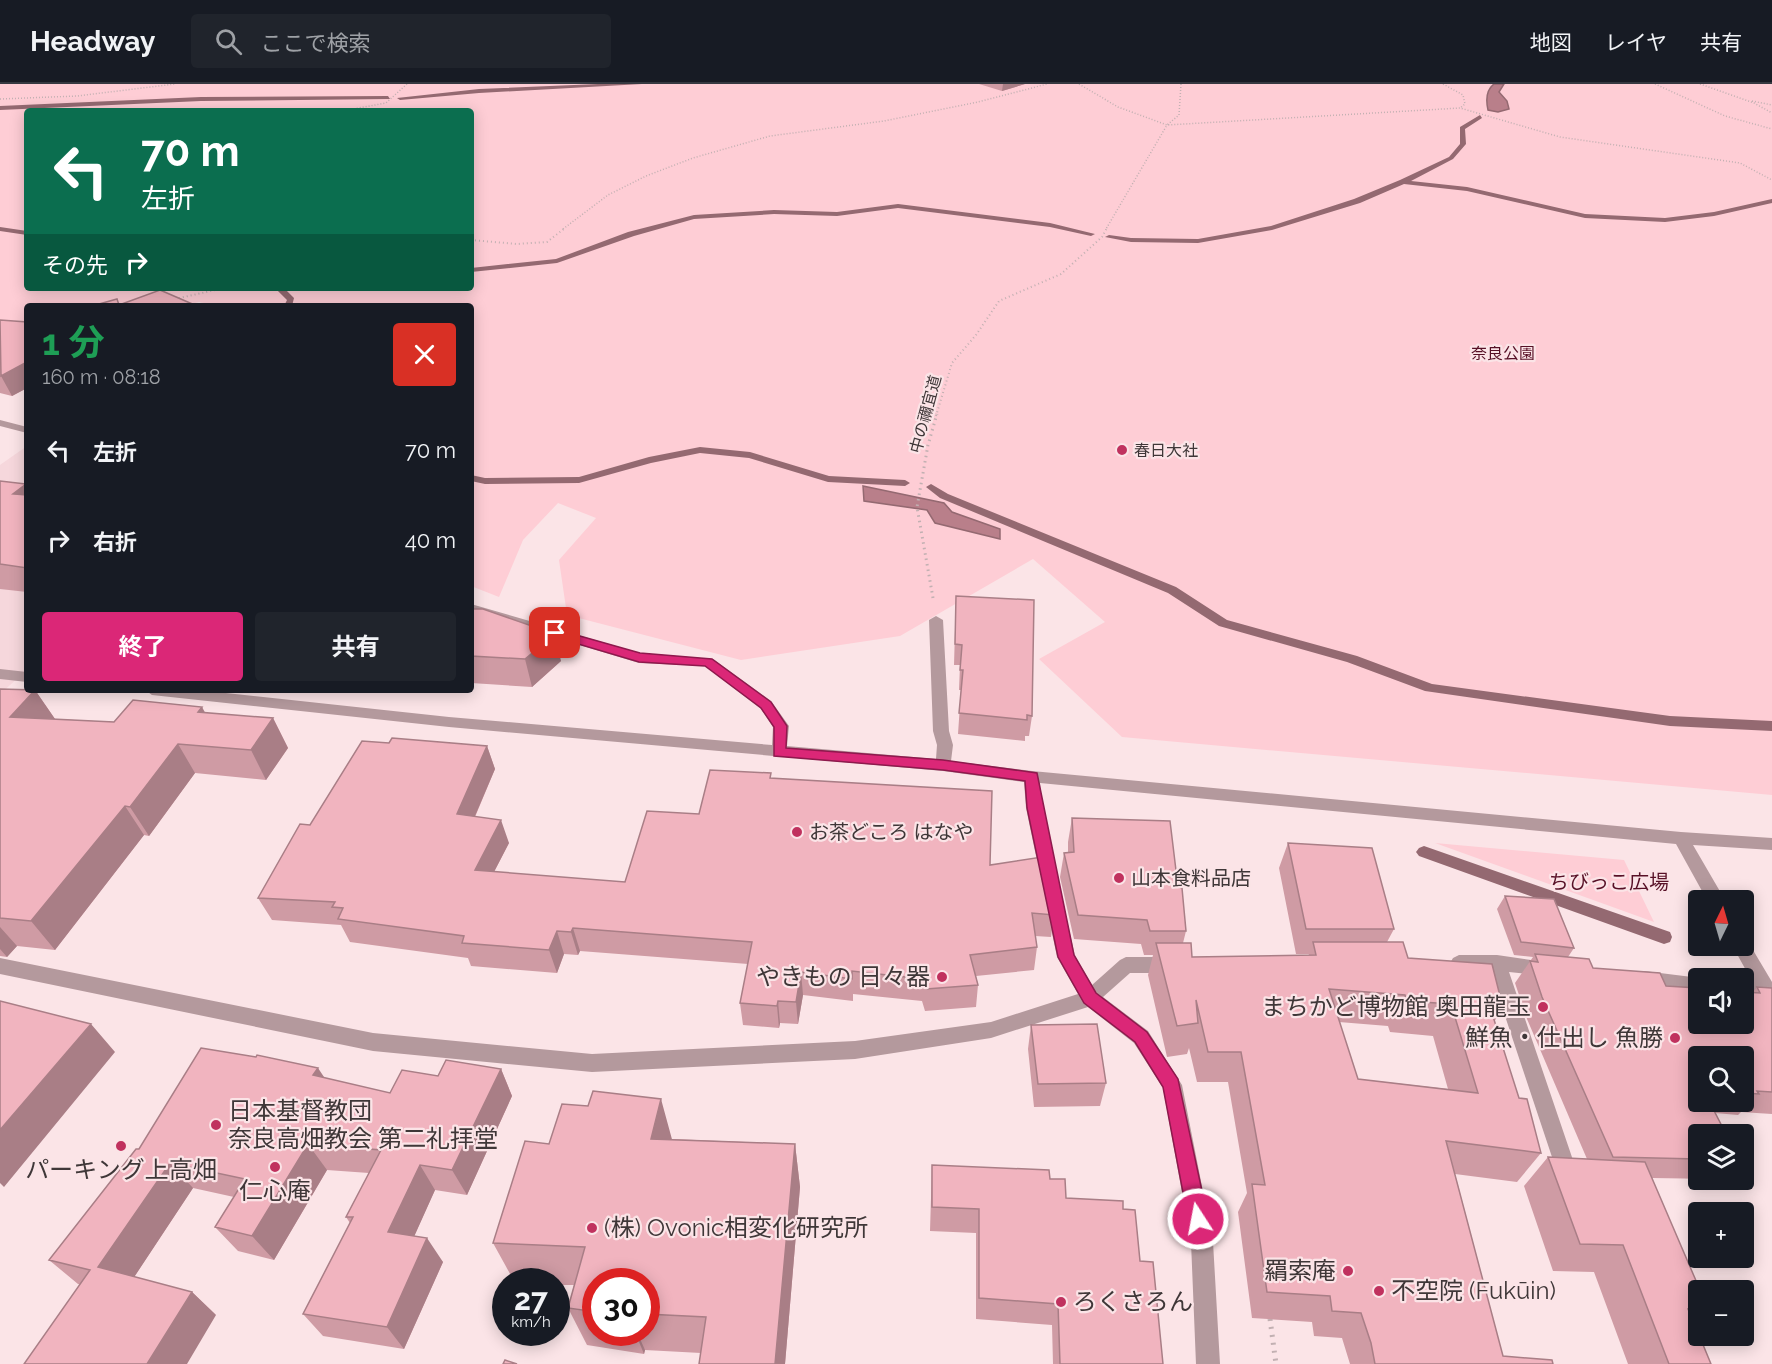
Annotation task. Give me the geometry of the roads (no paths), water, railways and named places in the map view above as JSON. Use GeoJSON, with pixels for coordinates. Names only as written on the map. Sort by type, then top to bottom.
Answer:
{"type":"FeatureCollection","features":[{"type":"Feature","properties":{"kind":"street"},"geometry":{"type":"LineString","coordinates":[[0,423],[24,429]]}},
{"type":"Feature","properties":{"kind":"street"},"geometry":{"type":"LineString","coordinates":[[474,609],[639,658],[708,662],[766,705],[781,726],[779,752]]}},
{"type":"Feature","properties":{"kind":"street"},"geometry":{"type":"LineString","coordinates":[[936,620],[941,731],[945,745],[943,765]]}},
{"type":"Feature","properties":{"kind":"street"},"geometry":{"type":"LineString","coordinates":[[0,674],[24,677]]}},
{"type":"Feature","properties":{"kind":"street"},"geometry":{"type":"LineString","coordinates":[[180,693],[449,722],[943,765],[1032,777],[1681,838],[1772,844]]}},
{"type":"Feature","properties":{"kind":"street"},"geometry":{"type":"LineString","coordinates":[[1032,777],[1034,808],[1066,957],[1090,998],[1141,1037],[1172,1085],[1202,1242],[1208,1364]]}},
{"type":"Feature","properties":{"kind":"street"},"geometry":{"type":"LineString","coordinates":[[1681,838],[1710,890]]}},
{"type":"Feature","properties":{"kind":"street"},"geometry":{"type":"LineString","coordinates":[[1748,956],[1770,993]]}},
{"type":"Feature","properties":{"kind":"street"},"geometry":{"type":"LineString","coordinates":[[1437,963],[1497,963],[1568,971]]}},
{"type":"Feature","properties":{"kind":"street"},"geometry":{"type":"LineString","coordinates":[[1497,963],[1566,1169]]}},
{"type":"Feature","properties":{"kind":"street"},"geometry":{"type":"LineString","coordinates":[[0,966],[373,1042],[592,1063],[855,1050],[991,1030],[1090,998],[1126,965],[1186,965]]}},
{"type":"Feature","properties":{"kind":"street"},"geometry":{"type":"LineString","coordinates":[[1627,977],[1688,984]]}},
{"type":"Feature","properties":{"kind":"street"},"geometry":{"type":"LineString","coordinates":[[1754,991],[1770,993]]}},
{"type":"Feature","properties":{"kind":"waterway"},"geometry":{"type":"LineString","coordinates":[[400,98],[479,91],[639,84]]}},
{"type":"Feature","properties":{"kind":"waterway"},"geometry":{"type":"LineString","coordinates":[[0,108],[201,99],[388,98]]}},
{"type":"Feature","properties":{"kind":"waterway"},"geometry":{"type":"LineString","coordinates":[[1403,182],[1451,158],[1463,144],[1462,128],[1480,117]]}},
{"type":"Feature","properties":{"kind":"waterway"},"geometry":{"type":"LineString","coordinates":[[1109,237],[1131,240],[1198,241],[1272,228],[1357,201],[1403,182]]}},
{"type":"Feature","properties":{"kind":"waterway"},"geometry":{"type":"LineString","coordinates":[[1403,182],[1467,189],[1585,216],[1665,220],[1714,214],[1772,201]]}},
{"type":"Feature","properties":{"kind":"waterway"},"geometry":{"type":"LineString","coordinates":[[474,270],[557,261],[631,234],[694,217],[774,212],[837,214],[898,206],[1050,225],[1091,234]]}},
{"type":"Feature","properties":{"kind":"waterway"},"geometry":{"type":"LineString","coordinates":[[0,229],[24,233]]}},
{"type":"Feature","properties":{"kind":"waterway"},"geometry":{"type":"LineString","coordinates":[[282,291],[291,300],[290,303]]}},
{"type":"Feature","properties":{"kind":"waterway"},"geometry":{"type":"LineString","coordinates":[[474,479],[485,481],[579,480],[649,460],[700,450],[750,455],[828,479],[905,483]]}},
{"type":"Feature","properties":{"kind":"waterway"},"geometry":{"type":"LineString","coordinates":[[931,487],[944,496],[1172,590],[1223,623],[1352,659],[1430,688],[1670,721],[1772,726]]}},
{"type":"Feature","properties":{"kind":"waterway"},"geometry":{"type":"LineString","coordinates":[[1424,852],[1664,937]]}},
{"type":"Feature","properties":{"kind":"place","name":"春日大社"},"geometry":{"type":"Point","coordinates":[1122,450]}},
{"type":"Feature","properties":{"kind":"place","name":"お茶どころ はなや"},"geometry":{"type":"Point","coordinates":[797,832]}},
{"type":"Feature","properties":{"kind":"place","name":"山本食料品店"},"geometry":{"type":"Point","coordinates":[1119,878]}},
{"type":"Feature","properties":{"kind":"place","name":"やきもの 日々器"},"geometry":{"type":"Point","coordinates":[942,977]}},
{"type":"Feature","properties":{"kind":"place","name":"まちかど博物館 奥田龍玉"},"geometry":{"type":"Point","coordinates":[1543,1007]}},
{"type":"Feature","properties":{"kind":"place","name":"鮮魚・仕出し 魚勝"},"geometry":{"type":"Point","coordinates":[1675,1038]}},
{"type":"Feature","properties":{"kind":"place","name":"日本基督教団 奈良高畑教会 第二礼拝堂"},"geometry":{"type":"Point","coordinates":[216,1125]}},
{"type":"Feature","properties":{"kind":"place","name":"パーキング上高畑"},"geometry":{"type":"Point","coordinates":[121,1146]}},
{"type":"Feature","properties":{"kind":"place","name":"仁心庵"},"geometry":{"type":"Point","coordinates":[275,1167]}},
{"type":"Feature","properties":{"kind":"place","name":"(株) Ovonic相変化研究所"},"geometry":{"type":"Point","coordinates":[592,1228]}},
{"type":"Feature","properties":{"kind":"place","name":"羂索庵"},"geometry":{"type":"Point","coordinates":[1348,1271]}},
{"type":"Feature","properties":{"kind":"place","name":"不空院 (Fukūin)"},"geometry":{"type":"Point","coordinates":[1379,1291]}},
{"type":"Feature","properties":{"kind":"place","name":"ろくさろん"},"geometry":{"type":"Point","coordinates":[1061,1302]}},
{"type":"Feature","properties":{"kind":"park label","name":"奈良公園"},"geometry":{"type":"Point","coordinates":[1503,353]}},
{"type":"Feature","properties":{"kind":"park label","name":"ちびっこ広場"},"geometry":{"type":"Point","coordinates":[1609,882]}}]}
